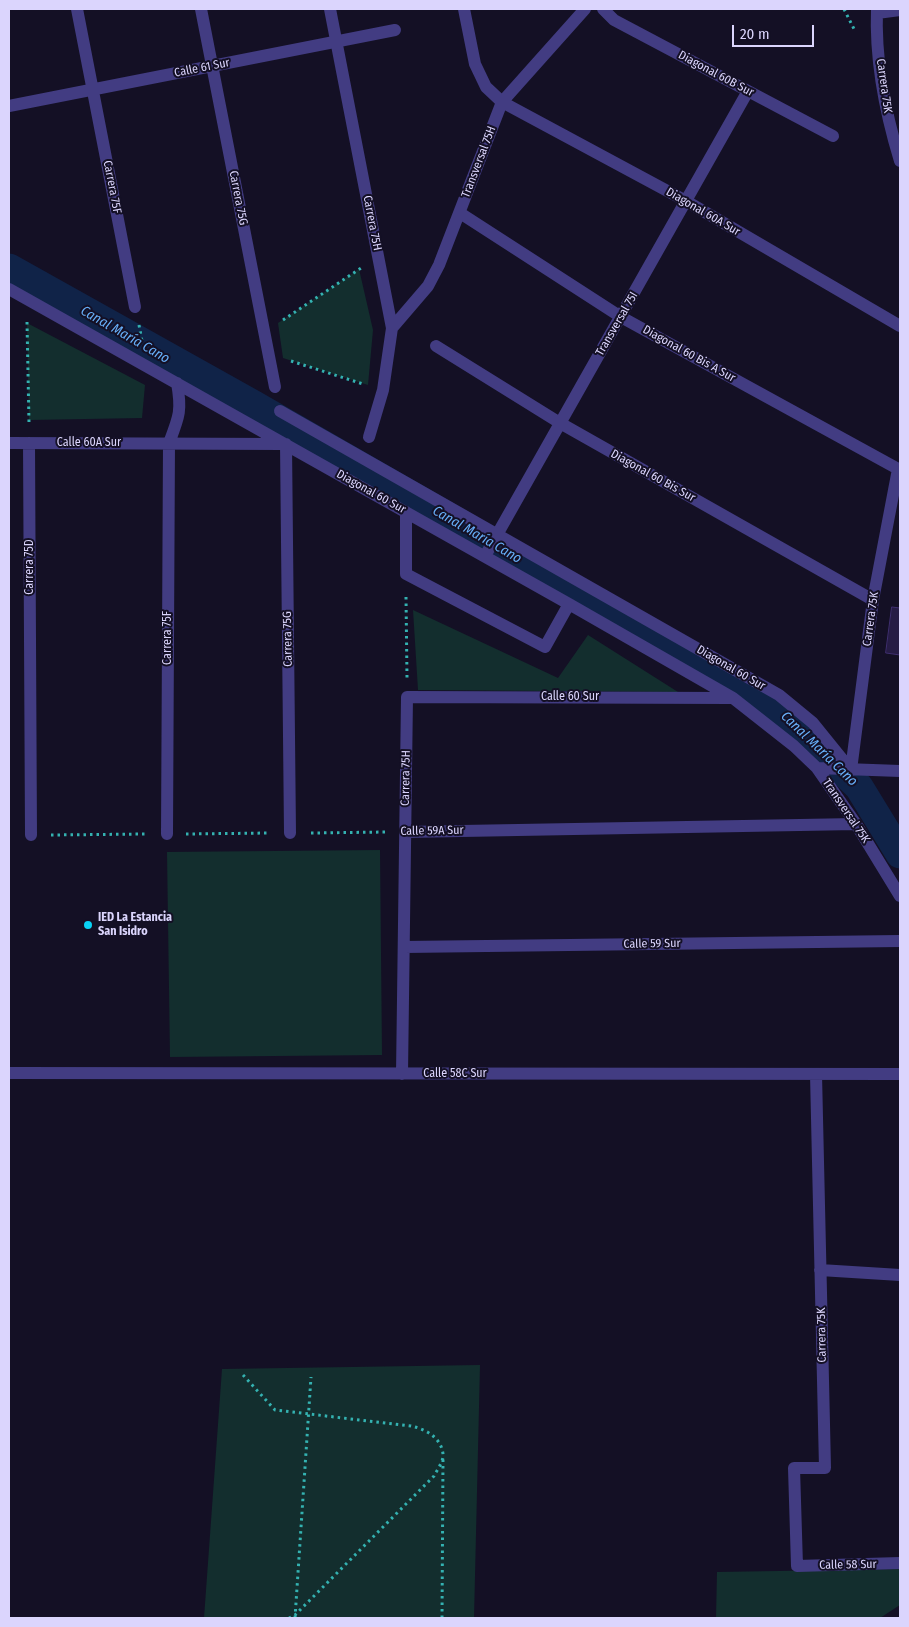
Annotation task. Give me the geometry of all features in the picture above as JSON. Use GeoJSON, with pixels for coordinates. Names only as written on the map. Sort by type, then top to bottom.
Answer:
{"type":"FeatureCollection","features":[{"type":"Feature","properties":{"kind":"street","name":"Carrera 75F"},"geometry":{"type":"LineString","coordinates":[[77,9],[135,307]]}},
{"type":"Feature","properties":{"kind":"street","name":"Carrera 75G"},"geometry":{"type":"LineString","coordinates":[[201,9],[275,387]]}},
{"type":"Feature","properties":{"kind":"street","name":"Carrera 75H"},"geometry":{"type":"LineString","coordinates":[[330,9],[392,328],[383,390],[369,437]]}},
{"type":"Feature","properties":{"kind":"street","name":"Diagonal 60A Sur"},"geometry":{"type":"LineString","coordinates":[[464,9],[475,64],[486,87],[502,102],[686,201],[900,326]]}},
{"type":"Feature","properties":{"kind":"street","name":"Transversal 75H"},"geometry":{"type":"LineString","coordinates":[[392,328],[428,286],[439,265],[502,102],[585,9]]}},
{"type":"Feature","properties":{"kind":"street","name":"Diagonal 60B Sur"},"geometry":{"type":"LineString","coordinates":[[603,9],[614,20],[833,136]]}},
{"type":"Feature","properties":{"kind":"street"},"geometry":{"type":"LineString","coordinates":[[877,11],[900,10]]}},
{"type":"Feature","properties":{"kind":"street","name":"Carrera 75K"},"geometry":{"type":"LineString","coordinates":[[877,11],[881,83],[895,128],[900,161]]}},
{"type":"Feature","properties":{"kind":"street","name":"Calle 61 Sur"},"geometry":{"type":"LineString","coordinates":[[9,106],[395,30]]}},
{"type":"Feature","properties":{"kind":"street","name":"Transversal 75I"},"geometry":{"type":"LineString","coordinates":[[485,556],[748,92]]}},
{"type":"Feature","properties":{"kind":"street","name":"Diagonal 60 Bis A Sur"},"geometry":{"type":"LineString","coordinates":[[460,213],[621,317],[899,469]]}},
{"type":"Feature","properties":{"kind":"street","name":"Diagonal 60 Sur"},"geometry":{"type":"LineString","coordinates":[[9,289],[485,556],[733,698]]}},
{"type":"Feature","properties":{"kind":"street","name":"Diagonal 60 Bis Sur"},"geometry":{"type":"LineString","coordinates":[[436,346],[560,423],[873,600]]}},
{"type":"Feature","properties":{"kind":"street"},"geometry":{"type":"LineString","coordinates":[[169,443],[178,418],[181,402],[177,383]]}},
{"type":"Feature","properties":{"kind":"street","name":"Diagonal 60 Sur"},"geometry":{"type":"LineString","coordinates":[[280,411],[779,695],[813,723],[851,770]]}},
{"type":"Feature","properties":{"kind":"street","name":"Carrera 75F"},"geometry":{"type":"LineString","coordinates":[[167,834],[169,443]]}},
{"type":"Feature","properties":{"kind":"street","name":"Calle 60A Sur"},"geometry":{"type":"LineString","coordinates":[[9,444],[286,444]]}},
{"type":"Feature","properties":{"kind":"street","name":"Carrera 75D"},"geometry":{"type":"LineString","coordinates":[[29,444],[31,835]]}},
{"type":"Feature","properties":{"kind":"street","name":"Carrera 75G"},"geometry":{"type":"LineString","coordinates":[[286,444],[290,833]]}},
{"type":"Feature","properties":{"kind":"street","name":"Carrera 75K"},"geometry":{"type":"LineString","coordinates":[[851,770],[873,600],[899,469]]}},
{"type":"Feature","properties":{"kind":"street"},"geometry":{"type":"LineString","coordinates":[[406,512],[406,574],[545,647],[569,604]]}},
{"type":"Feature","properties":{"kind":"street","name":"Carrera 75H"},"geometry":{"type":"LineString","coordinates":[[402,1074],[407,697]]}},
{"type":"Feature","properties":{"kind":"street","name":"Calle 60 Sur"},"geometry":{"type":"LineString","coordinates":[[407,697],[733,698]]}},
{"type":"Feature","properties":{"kind":"street","name":"Transversal 75K"},"geometry":{"type":"LineString","coordinates":[[733,698],[794,746],[817,768],[856,824],[900,896]]}},
{"type":"Feature","properties":{"kind":"street"},"geometry":{"type":"LineString","coordinates":[[817,768],[900,771]]}},
{"type":"Feature","properties":{"kind":"street","name":"Calle 59A Sur"},"geometry":{"type":"LineString","coordinates":[[405,832],[856,824]]}},
{"type":"Feature","properties":{"kind":"street","name":"Calle 59 Sur"},"geometry":{"type":"LineString","coordinates":[[404,947],[900,941]]}},
{"type":"Feature","properties":{"kind":"street","name":"Calle 58C Sur"},"geometry":{"type":"LineString","coordinates":[[9,1073],[900,1074]]}},
{"type":"Feature","properties":{"kind":"street","name":"Carrera 75K"},"geometry":{"type":"LineString","coordinates":[[797,1566],[794,1468],[825,1468],[816,1074]]}},
{"type":"Feature","properties":{"kind":"street"},"geometry":{"type":"LineString","coordinates":[[820,1270],[900,1275]]}},
{"type":"Feature","properties":{"kind":"street","name":"Calle 58 Sur"},"geometry":{"type":"LineString","coordinates":[[797,1566],[900,1563]]}},
{"type":"Feature","properties":{"kind":"path"},"geometry":{"type":"LineString","coordinates":[[265,331],[378,257]]}},
{"type":"Feature","properties":{"kind":"path"},"geometry":{"type":"LineString","coordinates":[[26,298],[29,444]]}},
{"type":"Feature","properties":{"kind":"path"},"geometry":{"type":"LineString","coordinates":[[135,307],[147,366]]}},
{"type":"Feature","properties":{"kind":"path"},"geometry":{"type":"LineString","coordinates":[[269,353],[383,390]]}},
{"type":"Feature","properties":{"kind":"path"},"geometry":{"type":"LineString","coordinates":[[406,574],[407,697]]}},
{"type":"Feature","properties":{"kind":"path","name":"Calle 59A Sur"},"geometry":{"type":"LineString","coordinates":[[31,835],[405,832]]}},
{"type":"Feature","properties":{"kind":"path"},"geometry":{"type":"LineString","coordinates":[[243,1374],[275,1410],[411,1426],[422,1428],[433,1435],[443,1455],[442,1618]]}},
{"type":"Feature","properties":{"kind":"path"},"geometry":{"type":"LineString","coordinates":[[295,1617],[311,1377]]}},
{"type":"Feature","properties":{"kind":"path"},"geometry":{"type":"LineString","coordinates":[[289,1618],[295,1617],[434,1476],[440,1466],[443,1455]]}},
{"type":"Feature","properties":{"kind":"green space"},"geometry":{"type":"Polygon","coordinates":[[[359,269],[373,330],[368,385],[283,358],[278,323],[359,269]]]}},
{"type":"Feature","properties":{"kind":"green space"},"geometry":{"type":"Polygon","coordinates":[[[27,323],[145,385],[142,418],[29,420],[27,323]]]}},
{"type":"Feature","properties":{"kind":"green space"},"geometry":{"type":"Polygon","coordinates":[[[413,610],[558,678],[588,635],[678,692],[418,690],[413,610]]]}},
{"type":"Feature","properties":{"kind":"green space"},"geometry":{"type":"Polygon","coordinates":[[[380,850],[382,1055],[170,1057],[167,852],[380,850]]]}},
{"type":"Feature","properties":{"kind":"green space"},"geometry":{"type":"Polygon","coordinates":[[[480,1365],[474,1618],[204,1618],[222,1369],[480,1365]]]}},
{"type":"Feature","properties":{"kind":"green space"},"geometry":{"type":"Polygon","coordinates":[[[900,1569],[900,1605],[880,1618],[716,1618],[717,1572],[900,1569]]]}},
{"type":"Feature","properties":{"kind":"building"},"geometry":{"type":"Polygon","coordinates":[[[892,607],[900,608],[900,655],[886,653],[892,607]]]}},
{"type":"Feature","properties":{"kind":"waterway","name":"Canal María Cano"},"geometry":{"type":"LineString","coordinates":[[9,268],[254,405],[770,702],[859,787],[900,854]]}},
{"type":"Feature","properties":{"kind":"place","name":"IED La Estancia San Isidro"},"geometry":{"type":"Point","coordinates":[88,925]}}]}
